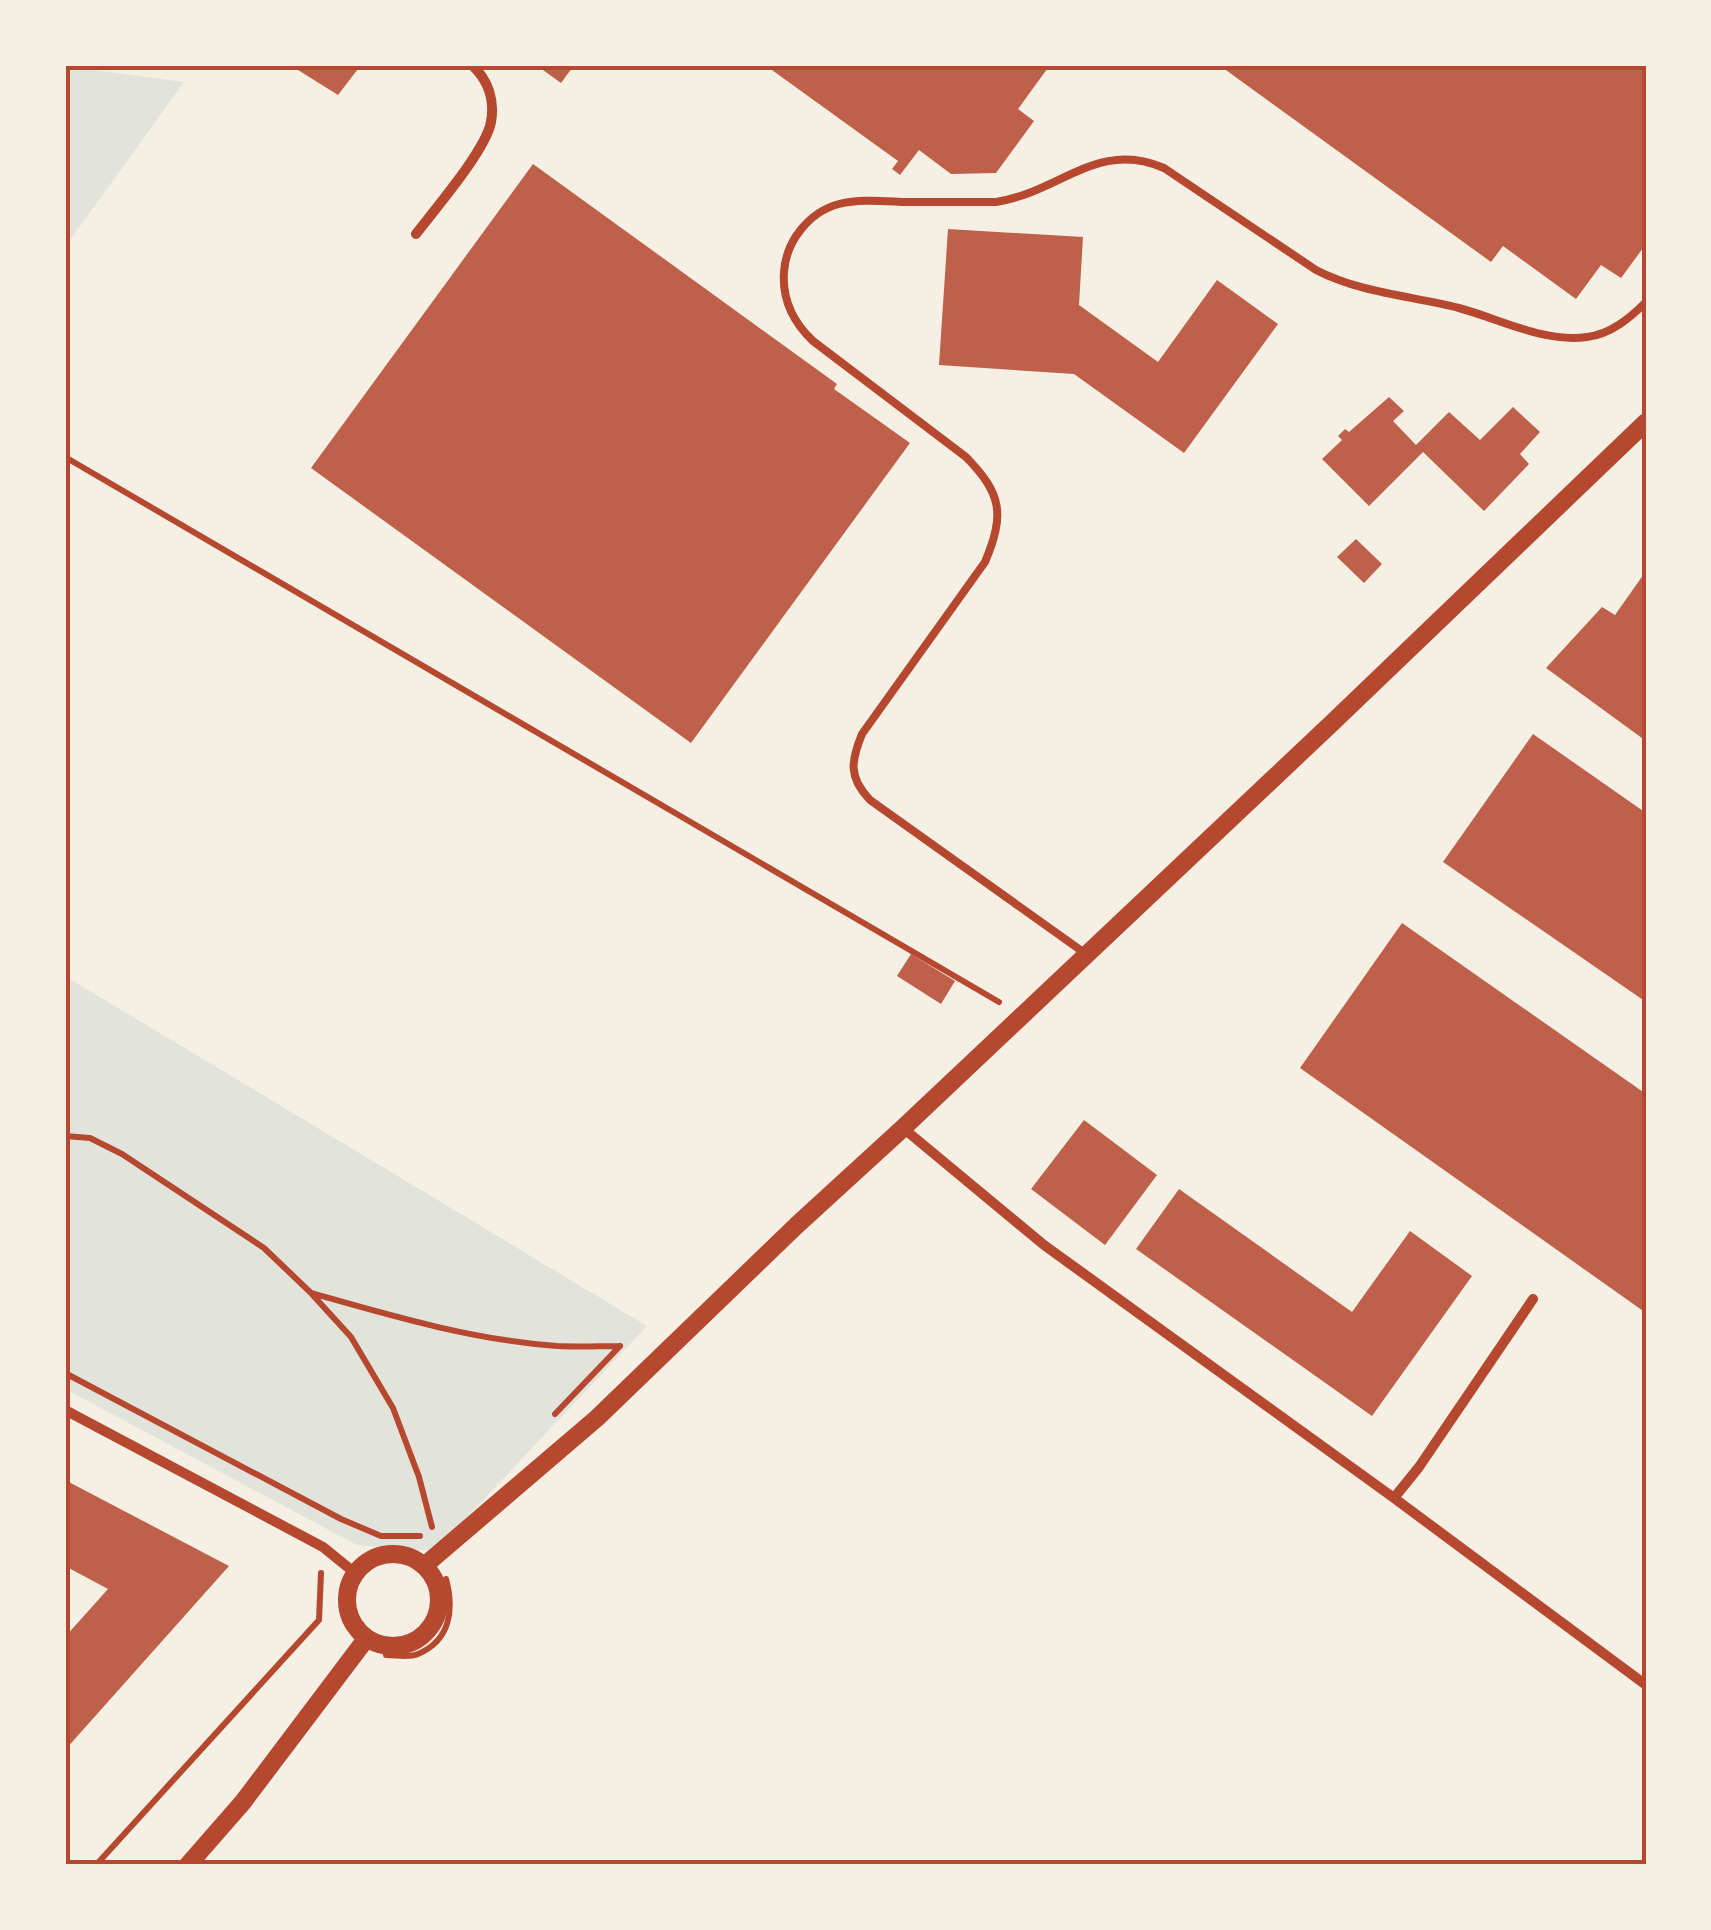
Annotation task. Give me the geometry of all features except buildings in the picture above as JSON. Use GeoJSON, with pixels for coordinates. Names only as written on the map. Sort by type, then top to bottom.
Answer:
{"type":"FeatureCollection","features":[{"type":"Feature","properties":{"kind":"street"},"geometry":{"type":"LineString","coordinates":[[416,234],[480,147],[491,123],[491,93],[472,65]]}},
{"type":"Feature","properties":{"kind":"street"},"geometry":{"type":"LineString","coordinates":[[424,1566],[598,1418],[783,1238],[1646,422]]}},
{"type":"Feature","properties":{"kind":"street"},"geometry":{"type":"LineString","coordinates":[[903,1128],[1044,1245],[1646,1685]]}},
{"type":"Feature","properties":{"kind":"street"},"geometry":{"type":"LineString","coordinates":[[1394,1498],[1534,1299]]}},
{"type":"Feature","properties":{"kind":"street"},"geometry":{"type":"LineString","coordinates":[[65,1410],[323,1547],[356,1573]]}},
{"type":"Feature","properties":{"kind":"street"},"geometry":{"type":"LineString","coordinates":[[396,1554],[424,1566],[434,1578],[439,1594],[433,1624],[410,1644],[380,1645],[366,1638],[348,1615],[348,1586],[356,1573],[366,1562],[396,1554]]}},
{"type":"Feature","properties":{"kind":"street"},"geometry":{"type":"LineString","coordinates":[[188,1865],[243,1802],[366,1638]]}},
{"type":"Feature","properties":{"kind":"lane"},"geometry":{"type":"LineString","coordinates":[[1086,954],[870,800],[859,788],[854,775],[854,754],[862,734],[985,562],[994,542],[998,510],[986,478],[966,457],[798,326],[788,306],[784,260],[804,225],[838,204],[1016,199],[1105,160],[1144,160],[1164,168],[1339,282],[1435,302],[1566,338],[1585,338],[1616,328],[1646,302]]}},
{"type":"Feature","properties":{"kind":"path"},"geometry":{"type":"LineString","coordinates":[[65,457],[1022,1015]]}},
{"type":"Feature","properties":{"kind":"path"},"geometry":{"type":"LineString","coordinates":[[65,1136],[90,1138],[122,1154],[264,1248],[310,1292],[351,1337],[393,1408],[419,1477],[434,1537],[381,1536],[341,1519],[65,1372]]}},
{"type":"Feature","properties":{"kind":"path"},"geometry":{"type":"LineString","coordinates":[[310,1292],[475,1336],[557,1346],[620,1346],[552,1418]]}},
{"type":"Feature","properties":{"kind":"path"},"geometry":{"type":"LineString","coordinates":[[96,1865],[319,1620],[323,1547]]}},
{"type":"Feature","properties":{"kind":"shaded area"},"geometry":{"type":"Polygon","coordinates":[[[65,66],[184,82],[65,247],[65,66]]]}},
{"type":"Feature","properties":{"kind":"shaded area"},"geometry":{"type":"Polygon","coordinates":[[[65,976],[647,1326],[435,1551],[357,1545],[65,1389],[65,976]]]}}]}
